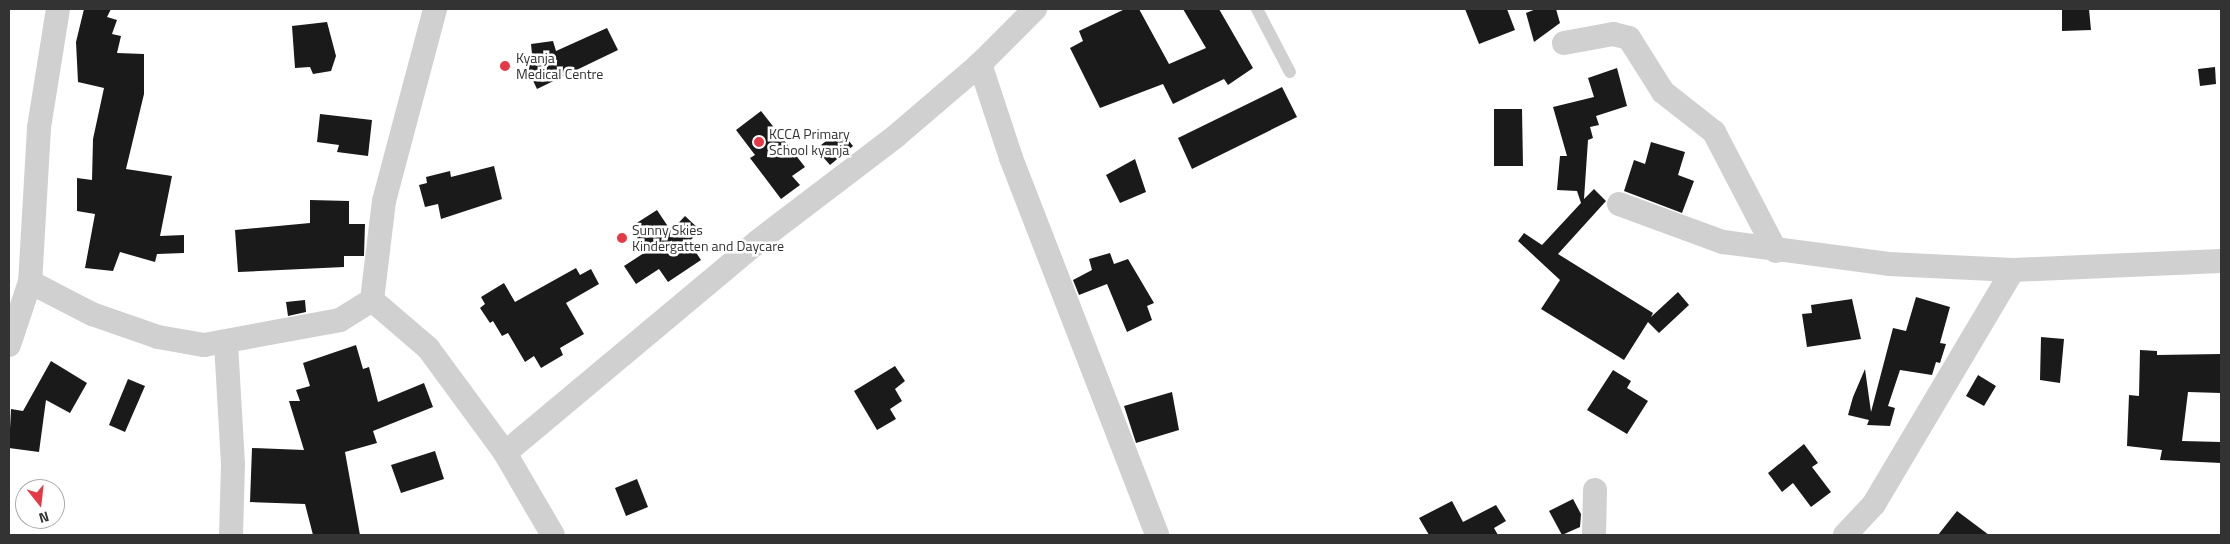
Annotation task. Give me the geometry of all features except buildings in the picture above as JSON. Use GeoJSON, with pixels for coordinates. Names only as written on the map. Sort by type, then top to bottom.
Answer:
{"type":"FeatureCollection","features":[{"type":"Feature","properties":{"kind":"street"},"geometry":{"type":"LineString","coordinates":[[9,345],[21,291],[39,128],[58,9]]}},
{"type":"Feature","properties":{"kind":"street"},"geometry":{"type":"LineString","coordinates":[[372,300],[384,201],[435,9]]}},
{"type":"Feature","properties":{"kind":"street"},"geometry":{"type":"LineString","coordinates":[[505,453],[757,242],[896,136],[980,64],[1035,9]]}},
{"type":"Feature","properties":{"kind":"street"},"geometry":{"type":"LineString","coordinates":[[1564,42],[1613,34],[1629,38],[1662,92],[1714,132],[1776,251]]}},
{"type":"Feature","properties":{"kind":"street"},"geometry":{"type":"LineString","coordinates":[[980,64],[1011,158],[1157,535]]}},
{"type":"Feature","properties":{"kind":"street"},"geometry":{"type":"LineString","coordinates":[[1619,204],[1724,242],[1776,251],[1889,264],[2013,270],[2221,261]]}},
{"type":"Feature","properties":{"kind":"street"},"geometry":{"type":"LineString","coordinates":[[1845,535],[1874,504],[2013,270]]}},
{"type":"Feature","properties":{"kind":"street"},"geometry":{"type":"LineString","coordinates":[[21,291],[158,337],[191,344],[226,343],[340,320],[372,300]]}},
{"type":"Feature","properties":{"kind":"street"},"geometry":{"type":"LineString","coordinates":[[372,300],[428,348],[505,453],[553,535]]}},
{"type":"Feature","properties":{"kind":"street"},"geometry":{"type":"LineString","coordinates":[[226,343],[233,456],[231,535]]}},
{"type":"Feature","properties":{"kind":"street"},"geometry":{"type":"LineString","coordinates":[[1594,535],[1595,490]]}},
{"type":"Feature","properties":{"kind":"lane"},"geometry":{"type":"LineString","coordinates":[[1258,9],[1290,72]]}},
{"type":"Feature","properties":{"kind":"place","name":"Kyanja Medical Centre"},"geometry":{"type":"Point","coordinates":[505,66]}},
{"type":"Feature","properties":{"kind":"place","name":"KCCA Primary School kyanja"},"geometry":{"type":"Point","coordinates":[759,142]}},
{"type":"Feature","properties":{"kind":"place","name":"Sunny Skies Kindergatten and Daycare"},"geometry":{"type":"Point","coordinates":[622,238]}}]}
